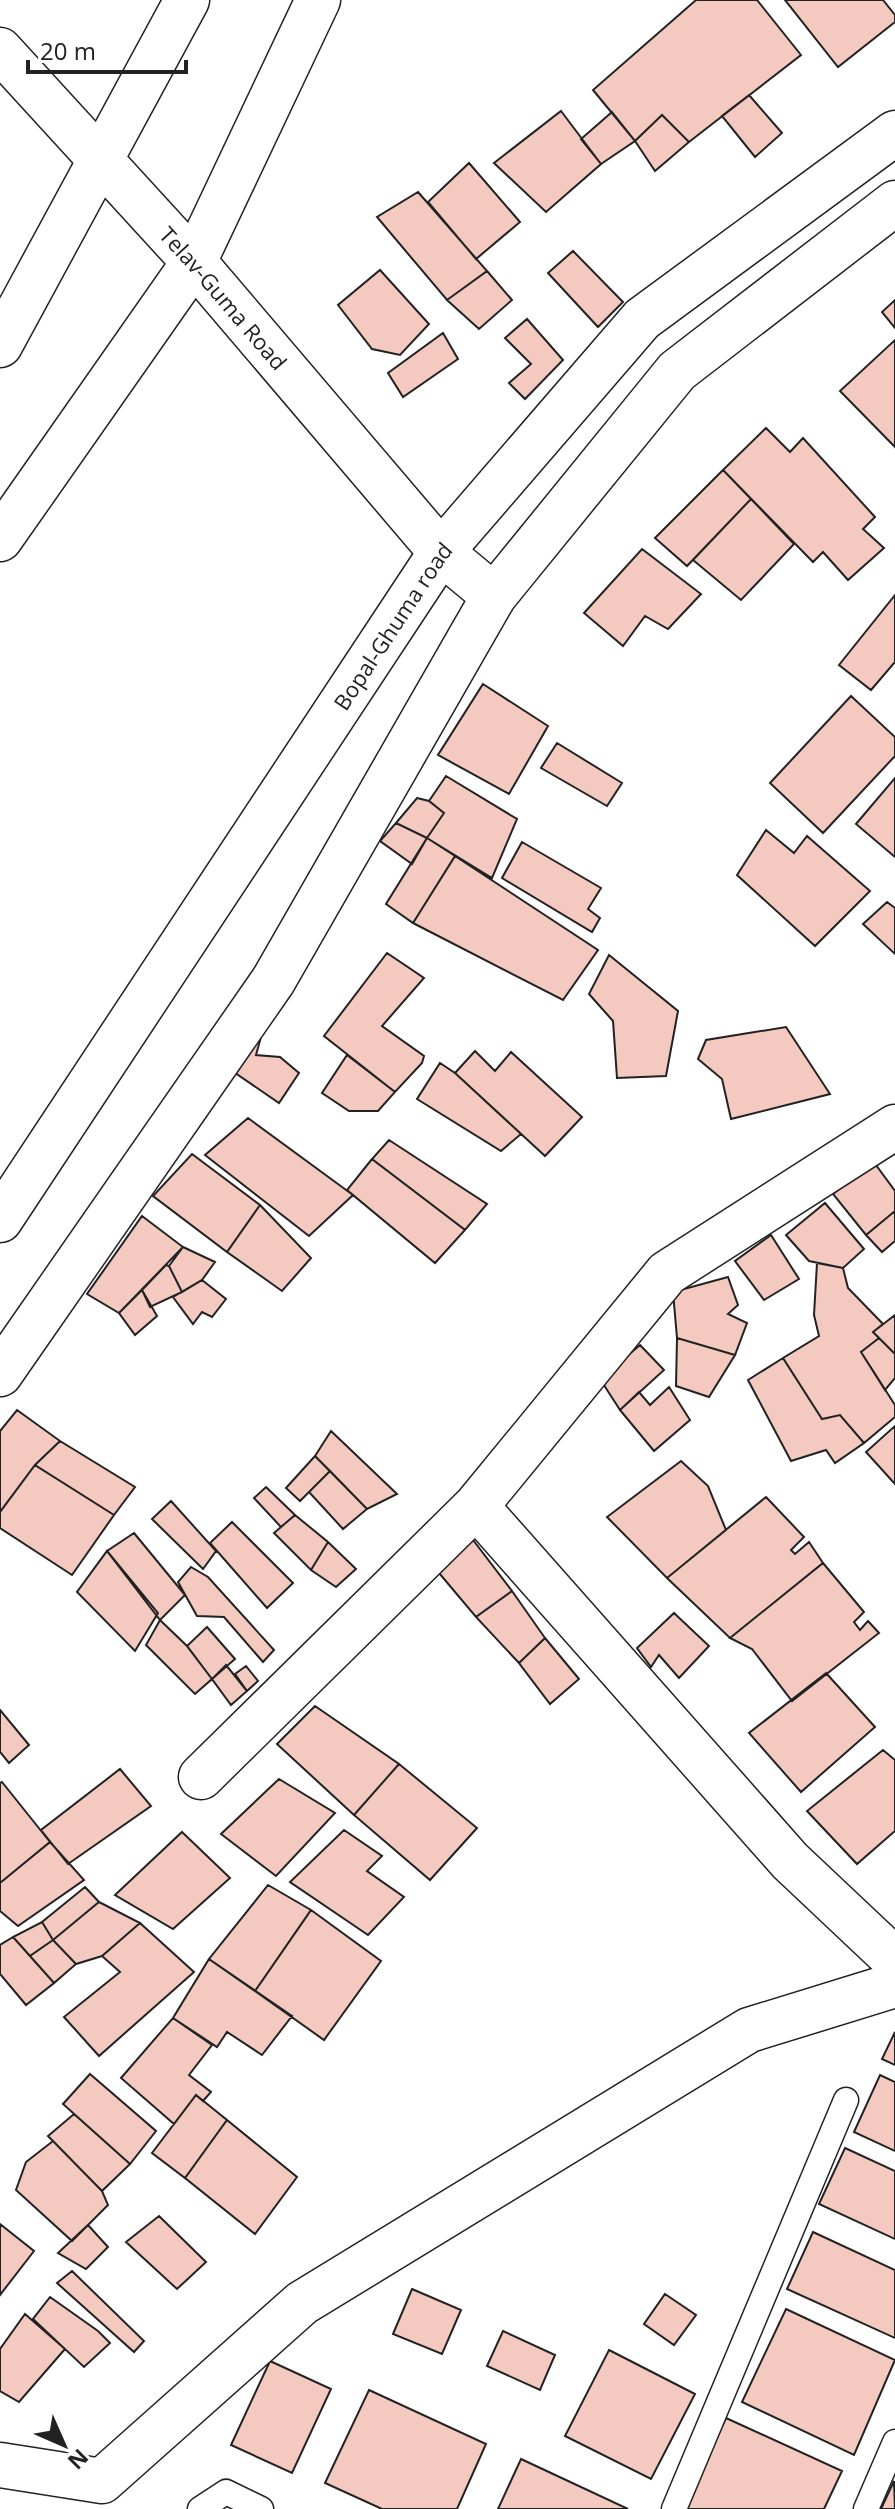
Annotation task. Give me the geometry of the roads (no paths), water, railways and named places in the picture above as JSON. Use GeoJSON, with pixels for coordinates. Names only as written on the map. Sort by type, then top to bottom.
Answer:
{"type":"FeatureCollection","features":[{"type":"Feature","properties":{"kind":"street"},"geometry":{"type":"LineString","coordinates":[[0,345],[102,162],[187,0]]}},
{"type":"Feature","properties":{"kind":"street"},"geometry":{"type":"LineString","coordinates":[[0,539],[194,262],[318,0]]}},
{"type":"Feature","properties":{"kind":"street","name":"Telav-Guma Road"},"geometry":{"type":"LineString","coordinates":[[0,50],[194,262],[441,552],[494,596]]}},
{"type":"Feature","properties":{"kind":"street","name":"Bopal-Ghuma road"},"geometry":{"type":"LineString","coordinates":[[0,1220],[441,552],[642,319],[895,133]]}},
{"type":"Feature","properties":{"kind":"street"},"geometry":{"type":"LineString","coordinates":[[0,1374],[273,981],[494,596],[677,371],[895,203]]}},
{"type":"Feature","properties":{"kind":"street"},"geometry":{"type":"LineString","coordinates":[[201,1777],[476,1506],[667,1273],[895,1127]]}},
{"type":"Feature","properties":{"kind":"street"},"geometry":{"type":"LineString","coordinates":[[476,1506],[790,1861],[895,1960]]}},
{"type":"Feature","properties":{"kind":"street"},"geometry":{"type":"LineString","coordinates":[[0,2465],[102,2481],[302,2303],[749,2030],[895,1985]]}},
{"type":"Feature","properties":{"kind":"lane"},"geometry":{"type":"LineString","coordinates":[[674,2509],[846,2100]]}},
{"type":"Feature","properties":{"kind":"lane"},"geometry":{"type":"LineString","coordinates":[[866,2509],[895,2442]]}},
{"type":"Feature","properties":{"kind":"lane"},"geometry":{"type":"LineString","coordinates":[[200,2509],[226,2492],[261,2509]]}}]}
